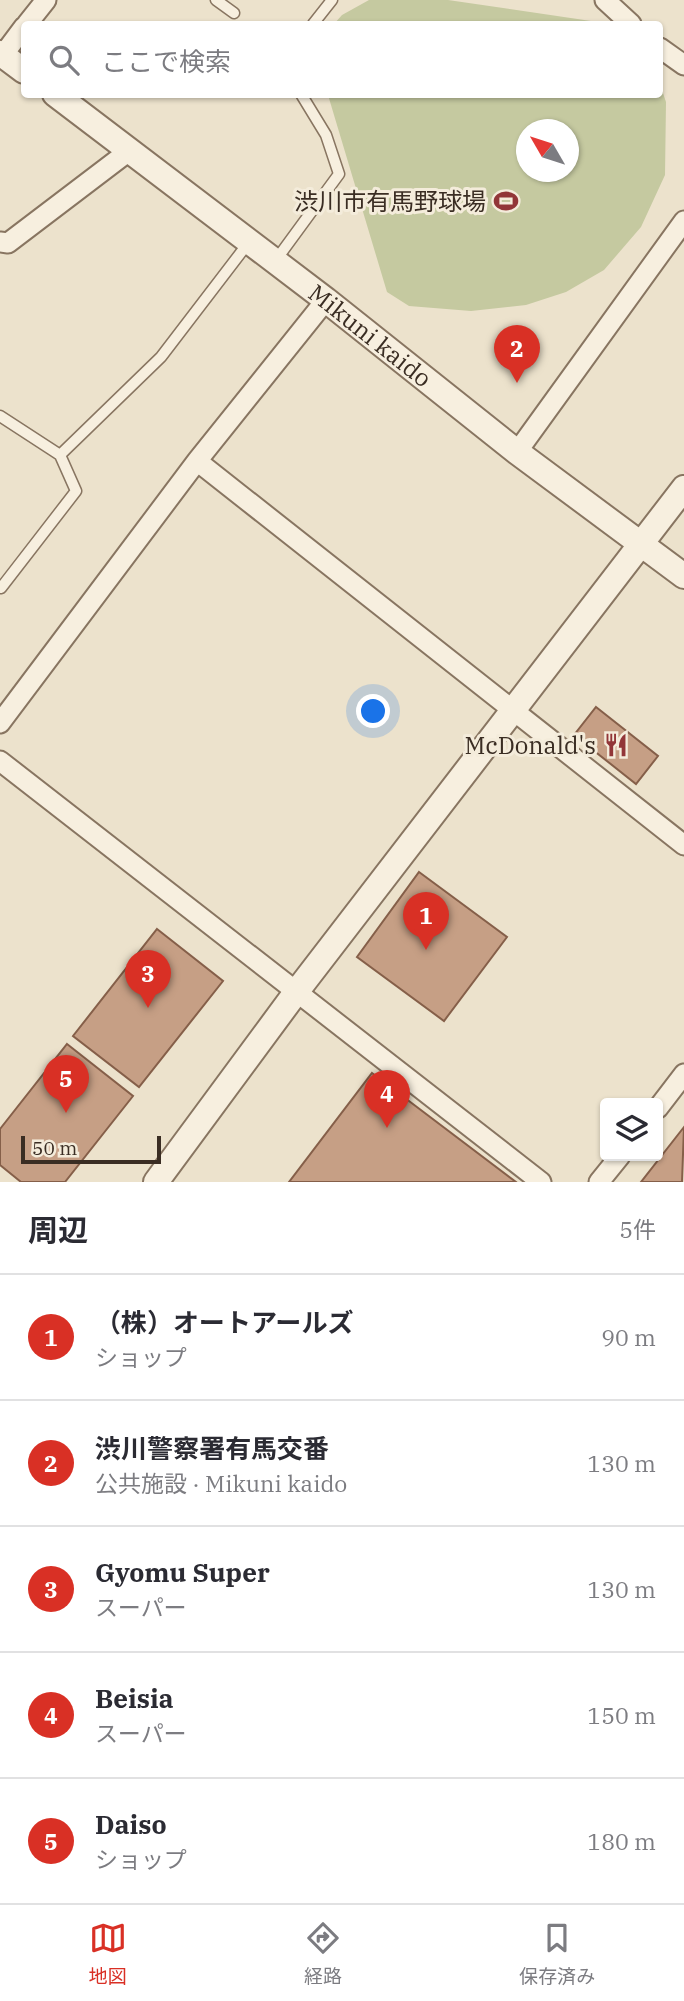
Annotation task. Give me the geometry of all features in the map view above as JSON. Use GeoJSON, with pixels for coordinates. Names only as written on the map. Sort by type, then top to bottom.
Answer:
{"type":"FeatureCollection","features":[{"type":"Feature","properties":{"kind":"street"},"geometry":{"type":"LineString","coordinates":[[30,21],[46,0]]}},
{"type":"Feature","properties":{"kind":"street"},"geometry":{"type":"LineString","coordinates":[[604,0],[628,21]]}},
{"type":"Feature","properties":{"kind":"street"},"geometry":{"type":"LineString","coordinates":[[21,32],[1,54],[21,69]]}},
{"type":"Feature","properties":{"kind":"street"},"geometry":{"type":"LineString","coordinates":[[663,50],[684,65]]}},
{"type":"Feature","properties":{"kind":"street","name":"Mikuni kaido"},"geometry":{"type":"LineString","coordinates":[[60,98],[326,300],[517,452],[684,576]]}},
{"type":"Feature","properties":{"kind":"street"},"geometry":{"type":"LineString","coordinates":[[0,242],[8,243],[129,151]]}},
{"type":"Feature","properties":{"kind":"street"},"geometry":{"type":"LineString","coordinates":[[517,452],[684,220]]}},
{"type":"Feature","properties":{"kind":"street"},"geometry":{"type":"LineString","coordinates":[[0,723],[197,461],[326,300]]}},
{"type":"Feature","properties":{"kind":"street"},"geometry":{"type":"LineString","coordinates":[[197,461],[684,845]]}},
{"type":"Feature","properties":{"kind":"street"},"geometry":{"type":"LineString","coordinates":[[156,1182],[297,991],[684,488]]}},
{"type":"Feature","properties":{"kind":"street"},"geometry":{"type":"LineString","coordinates":[[0,761],[541,1182]]}},
{"type":"Feature","properties":{"kind":"street"},"geometry":{"type":"LineString","coordinates":[[663,1101],[684,1074]]}},
{"type":"Feature","properties":{"kind":"street"},"geometry":{"type":"LineString","coordinates":[[600,1182],[616,1161]]}},
{"type":"Feature","properties":{"kind":"lane"},"geometry":{"type":"LineString","coordinates":[[216,0],[234,13]]}},
{"type":"Feature","properties":{"kind":"lane"},"geometry":{"type":"LineString","coordinates":[[315,21],[332,0]]}},
{"type":"Feature","properties":{"kind":"lane"},"geometry":{"type":"LineString","coordinates":[[275,261],[339,174],[326,135],[303,98]]}},
{"type":"Feature","properties":{"kind":"lane"},"geometry":{"type":"LineString","coordinates":[[60,456],[161,357],[249,242]]}},
{"type":"Feature","properties":{"kind":"lane"},"geometry":{"type":"LineString","coordinates":[[0,416],[60,456],[76,491],[1,589]]}},
{"type":"Feature","properties":{"kind":"green space"},"geometry":{"type":"Polygon","coordinates":[[[369,0],[448,0],[591,21],[337,21],[342,15],[369,0]]]}},
{"type":"Feature","properties":{"kind":"green space","name":"渋川市有馬野球場"},"geometry":{"type":"Polygon","coordinates":[[[663,93],[666,102],[665,175],[641,227],[604,270],[566,292],[526,305],[471,311],[409,306],[387,292],[329,98],[663,98],[663,93]]]}},
{"type":"Feature","properties":{"kind":"building","name":"McDonald's"},"geometry":{"type":"Polygon","coordinates":[[[596,707],[658,756],[636,784],[574,735],[596,707]]]}},
{"type":"Feature","properties":{"kind":"building"},"geometry":{"type":"Polygon","coordinates":[[[419,872],[507,937],[444,1021],[357,957],[419,872]]]}},
{"type":"Feature","properties":{"kind":"building"},"geometry":{"type":"Polygon","coordinates":[[[157,929],[223,981],[139,1087],[73,1036],[157,929]]]}},
{"type":"Feature","properties":{"kind":"building"},"geometry":{"type":"Polygon","coordinates":[[[67,1044],[133,1096],[65,1182],[21,1182],[0,1165],[0,1129],[67,1044]]]}},
{"type":"Feature","properties":{"kind":"building"},"geometry":{"type":"Polygon","coordinates":[[[372,1073],[516,1182],[289,1182],[372,1073]]]}},
{"type":"Feature","properties":{"kind":"building"},"geometry":{"type":"Polygon","coordinates":[[[684,1127],[682,1182],[641,1182],[657,1161],[663,1161],[663,1154],[684,1127]]]}},
{"type":"Feature","properties":{"kind":"place","name":"渋川市有馬野球場"},"geometry":{"type":"Point","coordinates":[506,201]}},
{"type":"Feature","properties":{"kind":"place","name":"渋川警察署有馬交番"},"geometry":{"type":"Point","coordinates":[517,383]}},
{"type":"Feature","properties":{"kind":"place","name":"McDonald's"},"geometry":{"type":"Point","coordinates":[616,745]}},
{"type":"Feature","properties":{"kind":"place","name":"（株）オートアールズ"},"geometry":{"type":"Point","coordinates":[426,950]}},
{"type":"Feature","properties":{"kind":"place","name":"Gyomu Super"},"geometry":{"type":"Point","coordinates":[148,1008]}},
{"type":"Feature","properties":{"kind":"place","name":"Daiso"},"geometry":{"type":"Point","coordinates":[66,1113]}},
{"type":"Feature","properties":{"kind":"place","name":"Beisia"},"geometry":{"type":"Point","coordinates":[387,1128]}}]}
